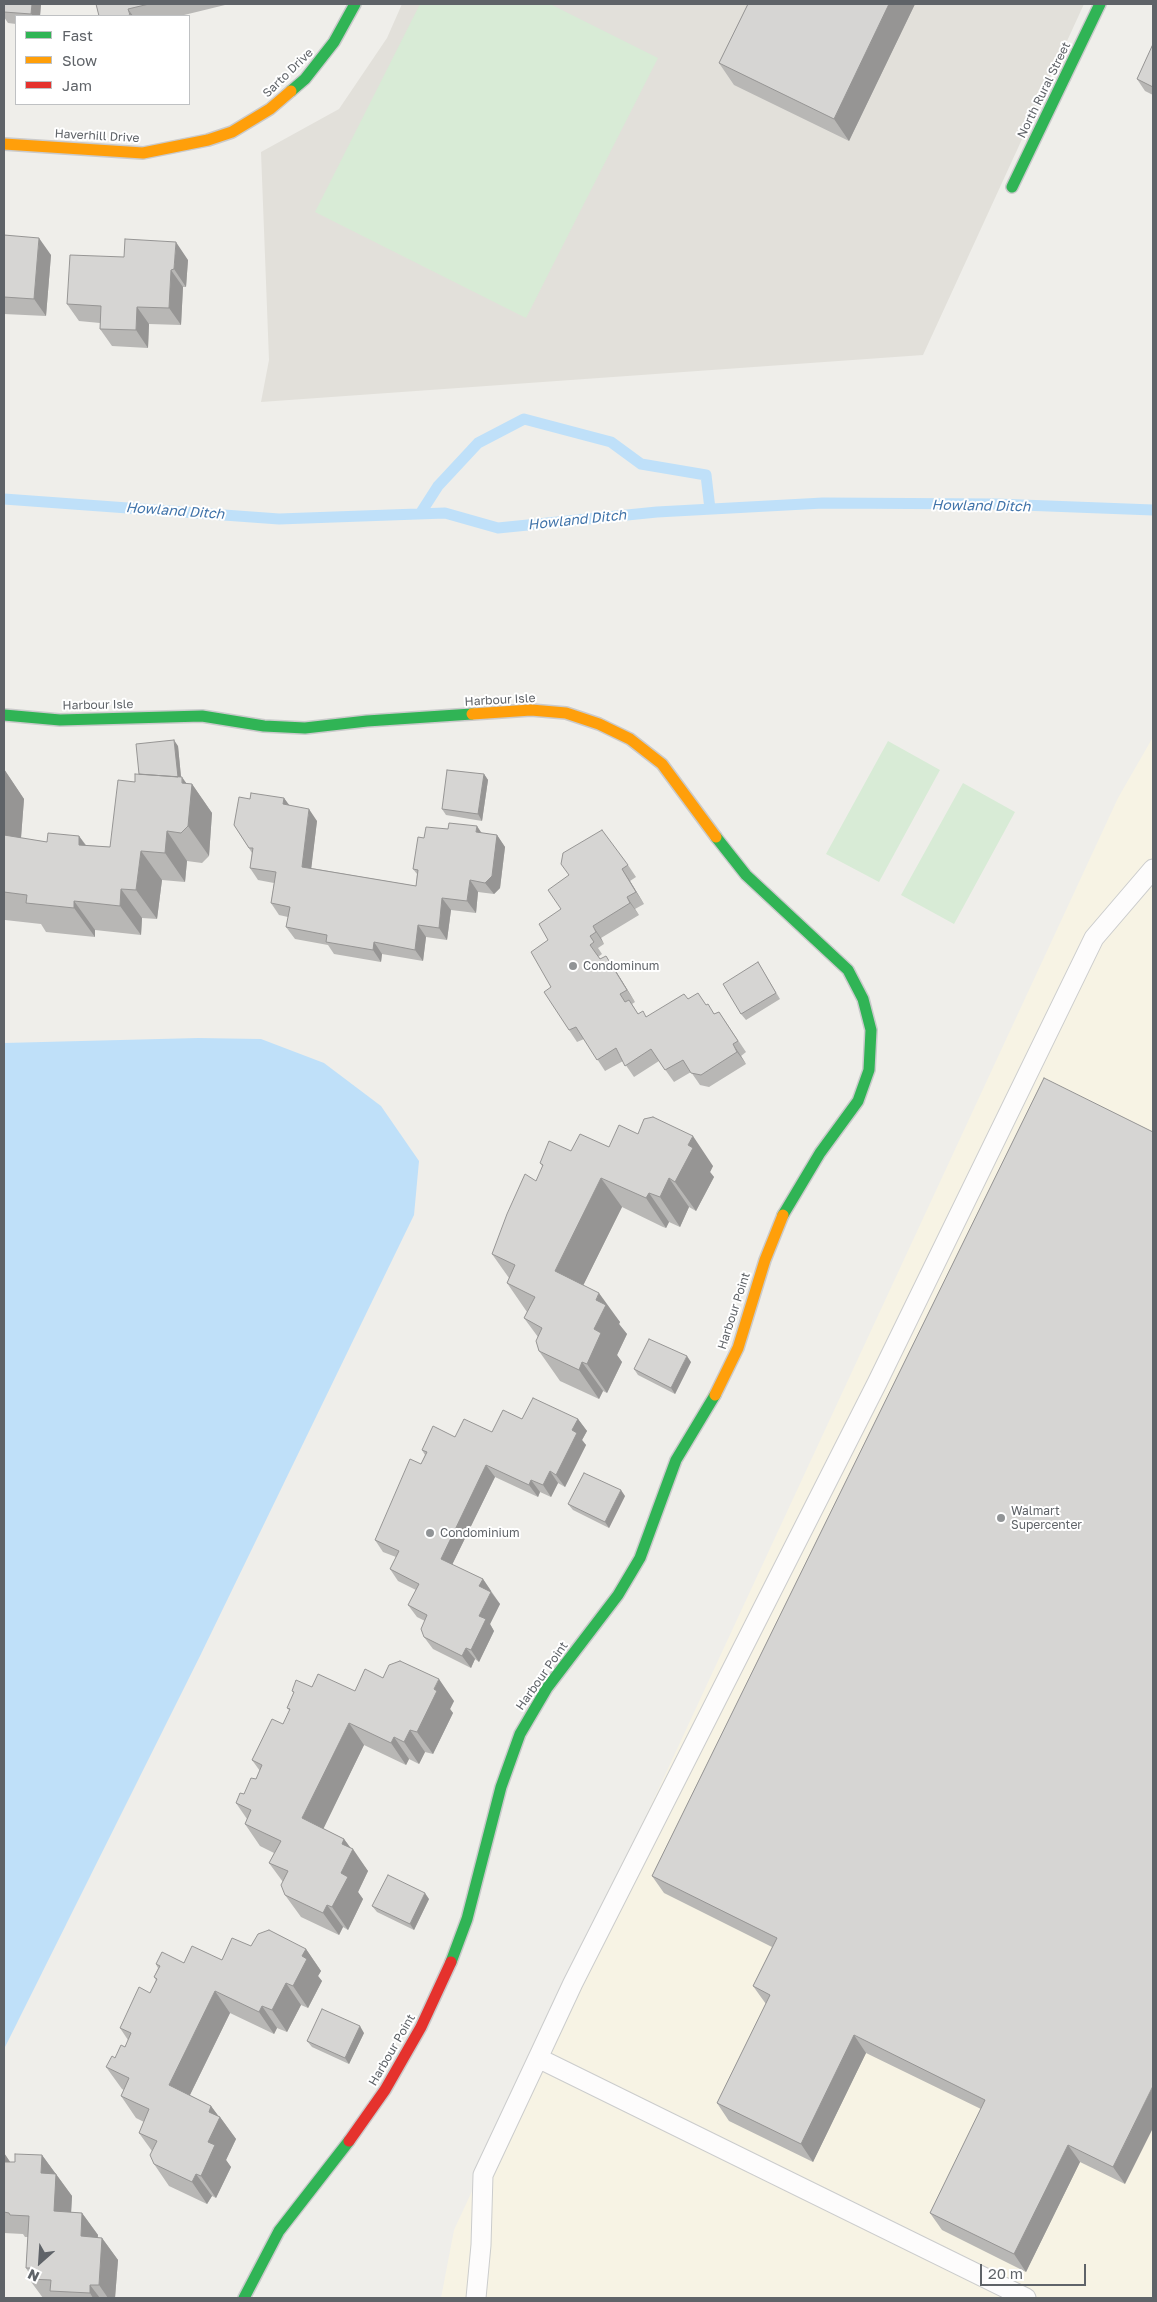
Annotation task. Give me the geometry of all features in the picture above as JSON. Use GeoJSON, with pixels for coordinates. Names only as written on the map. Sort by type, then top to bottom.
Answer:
{"type":"FeatureCollection","features":[{"type":"Feature","properties":{"kind":"street","name":"Sarto Drive"},"geometry":{"type":"LineString","coordinates":[[243,125],[282,100],[305,78],[334,42],[355,4]]}},
{"type":"Feature","properties":{"kind":"street","name":"North Rural Street"},"geometry":{"type":"LineString","coordinates":[[1012,187],[1100,4]]}},
{"type":"Feature","properties":{"kind":"street","name":"Haverhill Drive"},"geometry":{"type":"LineString","coordinates":[[4,144],[143,153],[208,140],[243,125]]}},
{"type":"Feature","properties":{"kind":"street","name":"Harbour Isle"},"geometry":{"type":"LineString","coordinates":[[4,715],[60,720],[202,716],[264,726],[305,728],[372,721],[531,710],[566,713],[599,724],[630,739],[662,764],[694,810],[746,874],[848,970],[857,984],[869,1013],[872,1054],[869,1070]]}},
{"type":"Feature","properties":{"kind":"street","name":"Harbour Point"},"geometry":{"type":"LineString","coordinates":[[244,2298],[264,2256],[279,2231],[362,2124],[385,2090],[421,2027],[446,1974],[467,1919],[490,1836],[501,1787],[520,1734],[538,1702],[618,1595],[640,1558],[676,1460],[717,1391],[738,1348],[765,1260],[783,1215],[820,1153],[854,1108],[869,1070]]}},
{"type":"Feature","properties":{"kind":"lane"},"geometry":{"type":"LineString","coordinates":[[476,2298],[481,2245],[483,2175],[538,2058],[582,1966],[877,1383],[1094,938],[1153,869]]}},
{"type":"Feature","properties":{"kind":"lane"},"geometry":{"type":"LineString","coordinates":[[538,2058],[1026,2298]]}},
{"type":"Feature","properties":{"kind":"shaded area"},"geometry":{"type":"Polygon","coordinates":[[[402,4],[1084,4],[923,355],[261,402],[269,360],[261,152],[339,109],[387,38],[402,4]]]}},
{"type":"Feature","properties":{"kind":"shaded area"},"geometry":{"type":"Polygon","coordinates":[[[1153,737],[1153,2298],[441,2298],[454,2230],[1118,798],[1153,737]]]}},
{"type":"Feature","properties":{"kind":"green space"},"geometry":{"type":"Polygon","coordinates":[[[420,4],[550,4],[658,58],[526,318],[315,212],[420,4]]]}},
{"type":"Feature","properties":{"kind":"green space"},"geometry":{"type":"Polygon","coordinates":[[[888,741],[940,770],[879,882],[826,854],[888,741]]]}},
{"type":"Feature","properties":{"kind":"green space"},"geometry":{"type":"Polygon","coordinates":[[[963,783],[1015,812],[954,924],[901,895],[963,783]]]}},
{"type":"Feature","properties":{"kind":"water"},"geometry":{"type":"Polygon","coordinates":[[[198,1038],[261,1039],[324,1063],[381,1106],[419,1161],[414,1215],[200,1656],[4,2049],[4,1043],[198,1038]]]}},
{"type":"Feature","properties":{"kind":"building"},"geometry":{"type":"Polygon","coordinates":[[[4,4],[32,4],[31,14],[4,12],[4,4]]]}},
{"type":"Feature","properties":{"kind":"building"},"geometry":{"type":"Polygon","coordinates":[[[96,4],[149,4],[128,9],[130,15],[99,15],[96,4]]]}},
{"type":"Feature","properties":{"kind":"building"},"geometry":{"type":"Polygon","coordinates":[[[748,4],[889,4],[834,119],[719,63],[748,4]]]}},
{"type":"Feature","properties":{"kind":"building"},"geometry":{"type":"Polygon","coordinates":[[[1153,44],[1153,87],[1137,79],[1153,44]]]}},
{"type":"Feature","properties":{"kind":"building"},"geometry":{"type":"Polygon","coordinates":[[[4,235],[39,238],[34,299],[4,297],[4,235]]]}},
{"type":"Feature","properties":{"kind":"building"},"geometry":{"type":"Polygon","coordinates":[[[125,239],[176,242],[174,269],[171,270],[169,308],[137,307],[136,330],[100,329],[101,306],[67,304],[70,255],[124,257],[125,239]]]}},
{"type":"Feature","properties":{"kind":"building"},"geometry":{"type":"Polygon","coordinates":[[[174,740],[178,777],[139,774],[136,744],[174,740]]]}},
{"type":"Feature","properties":{"kind":"building"},"geometry":{"type":"Polygon","coordinates":[[[447,770],[484,774],[478,814],[442,809],[447,770]]]}},
{"type":"Feature","properties":{"kind":"building"},"geometry":{"type":"Polygon","coordinates":[[[135,774],[182,777],[182,783],[192,784],[188,826],[181,833],[167,831],[165,853],[141,851],[136,890],[121,889],[120,906],[74,901],[74,908],[26,903],[27,895],[4,892],[4,835],[47,842],[48,833],[79,836],[79,845],[110,847],[118,780],[135,782],[135,774]]]}},
{"type":"Feature","properties":{"kind":"building"},"geometry":{"type":"Polygon","coordinates":[[[251,793],[284,798],[283,804],[309,809],[302,867],[416,886],[418,870],[413,869],[418,837],[424,838],[426,827],[448,829],[449,823],[477,826],[476,832],[497,835],[492,876],[485,883],[470,880],[467,901],[442,898],[439,928],[418,925],[415,950],[374,942],[373,950],[326,942],[327,935],[286,927],[290,907],[271,903],[276,872],[250,868],[253,848],[249,848],[234,825],[239,797],[250,799],[251,793]]]}},
{"type":"Feature","properties":{"kind":"building","name":"Condominum"},"geometry":{"type":"Polygon","coordinates":[[[602,830],[628,865],[622,869],[636,892],[627,897],[630,903],[593,926],[596,932],[590,936],[594,942],[590,945],[600,959],[606,956],[627,990],[620,994],[625,1002],[629,1000],[638,1014],[643,1011],[646,1017],[684,994],[688,999],[698,993],[714,1014],[719,1012],[738,1041],[733,1044],[737,1052],[701,1075],[691,1073],[683,1060],[665,1070],[651,1049],[625,1066],[616,1048],[597,1060],[576,1027],[569,1030],[544,992],[551,987],[531,952],[548,940],[539,924],[561,909],[548,890],[569,875],[561,864],[563,853],[602,830]]]}},
{"type":"Feature","properties":{"kind":"building"},"geometry":{"type":"Polygon","coordinates":[[[758,962],[776,993],[741,1014],[723,984],[758,962]]]}},
{"type":"Feature","properties":{"kind":"building","name":"Walmart Supercenter"},"geometry":{"type":"Polygon","coordinates":[[[1044,1078],[1153,1132],[1153,2086],[1113,2167],[1068,2145],[1014,2254],[930,2213],[985,2100],[854,2035],[801,2144],[717,2103],[770,1995],[753,1986],[777,1938],[652,1876],[1044,1078]]]}},
{"type":"Feature","properties":{"kind":"building"},"geometry":{"type":"Polygon","coordinates":[[[653,1117],[693,1136],[688,1145],[693,1148],[675,1182],[669,1178],[660,1197],[649,1193],[646,1198],[601,1178],[555,1271],[599,1293],[596,1300],[606,1305],[594,1329],[601,1333],[587,1364],[582,1362],[579,1370],[539,1351],[536,1341],[542,1328],[524,1318],[535,1297],[507,1283],[515,1265],[492,1254],[525,1174],[536,1181],[543,1165],[540,1163],[549,1141],[571,1151],[580,1134],[609,1147],[619,1125],[638,1134],[644,1119],[653,1117]]]}},
{"type":"Feature","properties":{"kind":"building"},"geometry":{"type":"Polygon","coordinates":[[[649,1339],[687,1356],[671,1388],[634,1369],[649,1339]]]}},
{"type":"Feature","properties":{"kind":"building","name":"Condominium"},"geometry":{"type":"Polygon","coordinates":[[[533,1398],[578,1419],[572,1430],[577,1433],[556,1475],[550,1471],[543,1485],[531,1480],[529,1485],[486,1465],[441,1559],[483,1579],[479,1586],[491,1592],[479,1616],[486,1619],[471,1650],[466,1648],[462,1656],[424,1637],[421,1629],[427,1615],[408,1605],[419,1584],[390,1569],[399,1551],[375,1540],[410,1459],[421,1464],[427,1452],[422,1450],[433,1426],[455,1437],[464,1419],[492,1432],[503,1410],[522,1419],[533,1398]]]}},
{"type":"Feature","properties":{"kind":"building"},"geometry":{"type":"Polygon","coordinates":[[[584,1473],[621,1490],[605,1522],[568,1504],[584,1473]]]}},
{"type":"Feature","properties":{"kind":"building"},"geometry":{"type":"Polygon","coordinates":[[[400,1661],[439,1679],[434,1689],[437,1691],[417,1732],[410,1730],[404,1742],[394,1737],[391,1743],[349,1723],[302,1818],[344,1839],[342,1844],[353,1849],[341,1873],[348,1877],[332,1907],[327,1905],[323,1913],[285,1895],[281,1885],[288,1871],[269,1863],[281,1841],[245,1824],[251,1810],[236,1803],[240,1793],[244,1794],[251,1778],[256,1779],[262,1765],[252,1760],[272,1719],[283,1724],[290,1709],[287,1708],[294,1692],[292,1691],[296,1680],[312,1687],[318,1674],[355,1691],[365,1669],[383,1678],[389,1665],[400,1661]]]}},
{"type":"Feature","properties":{"kind":"building"},"geometry":{"type":"Polygon","coordinates":[[[388,1875],[425,1893],[410,1924],[372,1906],[388,1875]]]}},
{"type":"Feature","properties":{"kind":"building"},"geometry":{"type":"Polygon","coordinates":[[[269,1930],[306,1949],[302,1956],[307,1959],[293,1986],[286,1983],[272,2010],[262,2006],[259,2012],[215,1991],[169,2085],[211,2106],[209,2112],[220,2117],[208,2142],[215,2145],[201,2176],[196,2174],[192,2182],[154,2164],[150,2155],[157,2141],[139,2133],[149,2109],[121,2096],[129,2078],[106,2067],[112,2056],[115,2058],[121,2045],[125,2047],[131,2033],[120,2028],[139,1987],[150,1993],[157,1979],[154,1977],[160,1966],[156,1964],[162,1952],[184,1963],[192,1946],[222,1960],[232,1938],[251,1946],[258,1934],[269,1930]]]}},
{"type":"Feature","properties":{"kind":"building"},"geometry":{"type":"Polygon","coordinates":[[[322,2009],[360,2026],[345,2058],[307,2041],[322,2009]]]}},
{"type":"Feature","properties":{"kind":"building"},"geometry":{"type":"Polygon","coordinates":[[[15,2154],[42,2155],[41,2173],[56,2174],[54,2211],[82,2213],[81,2236],[102,2238],[99,2285],[90,2285],[90,2293],[50,2291],[51,2280],[29,2279],[30,2268],[26,2268],[29,2216],[10,2215],[4,2212],[4,2162],[15,2162],[15,2154]]]}},
{"type":"Feature","properties":{"kind":"waterway"},"geometry":{"type":"LineString","coordinates":[[420,514],[438,486],[478,443],[524,419],[611,442],[641,464],[706,475],[710,509]]}},
{"type":"Feature","properties":{"kind":"waterway","name":"Howland Ditch"},"geometry":{"type":"LineString","coordinates":[[4,499],[279,519],[445,513],[498,528],[657,512],[823,503],[996,504],[1153,510]]}},
{"type":"Feature","properties":{"kind":"traffic: fast"},"geometry":{"type":"LineString","coordinates":[[291,91],[305,79],[334,42],[355,4]]}},
{"type":"Feature","properties":{"kind":"traffic: fast"},"geometry":{"type":"LineString","coordinates":[[1012,187],[1100,4]]}},
{"type":"Feature","properties":{"kind":"traffic: fast"},"geometry":{"type":"LineString","coordinates":[[4,715],[60,720],[202,716],[264,726],[305,728],[367,721],[472,714]]}},
{"type":"Feature","properties":{"kind":"traffic: fast"},"geometry":{"type":"LineString","coordinates":[[716,837],[746,875],[848,970],[863,999],[871,1030],[869,1070],[858,1101],[820,1153],[783,1215]]}},
{"type":"Feature","properties":{"kind":"traffic: fast"},"geometry":{"type":"LineString","coordinates":[[451,1962],[467,1919],[501,1787],[520,1734],[547,1688],[618,1595],[640,1558],[676,1460],[715,1395]]}},
{"type":"Feature","properties":{"kind":"traffic: fast"},"geometry":{"type":"LineString","coordinates":[[244,2298],[279,2231],[349,2141]]}},
{"type":"Feature","properties":{"kind":"traffic: slow"},"geometry":{"type":"LineString","coordinates":[[4,144],[143,153],[208,140],[232,132],[270,109],[291,91]]}},
{"type":"Feature","properties":{"kind":"traffic: slow"},"geometry":{"type":"LineString","coordinates":[[472,714],[531,710],[566,713],[599,724],[630,739],[662,764],[716,837]]}},
{"type":"Feature","properties":{"kind":"traffic: slow"},"geometry":{"type":"LineString","coordinates":[[715,1395],[738,1348],[765,1260],[783,1215]]}},
{"type":"Feature","properties":{"kind":"traffic: jam"},"geometry":{"type":"LineString","coordinates":[[349,2141],[385,2090],[421,2027],[451,1962]]}},
{"type":"Feature","properties":{"kind":"place","name":"Condominum"},"geometry":{"type":"Point","coordinates":[573,966]}},
{"type":"Feature","properties":{"kind":"place","name":"Walmart Supercenter"},"geometry":{"type":"Point","coordinates":[1001,1518]}},
{"type":"Feature","properties":{"kind":"place","name":"Condominium"},"geometry":{"type":"Point","coordinates":[430,1533]}}]}
